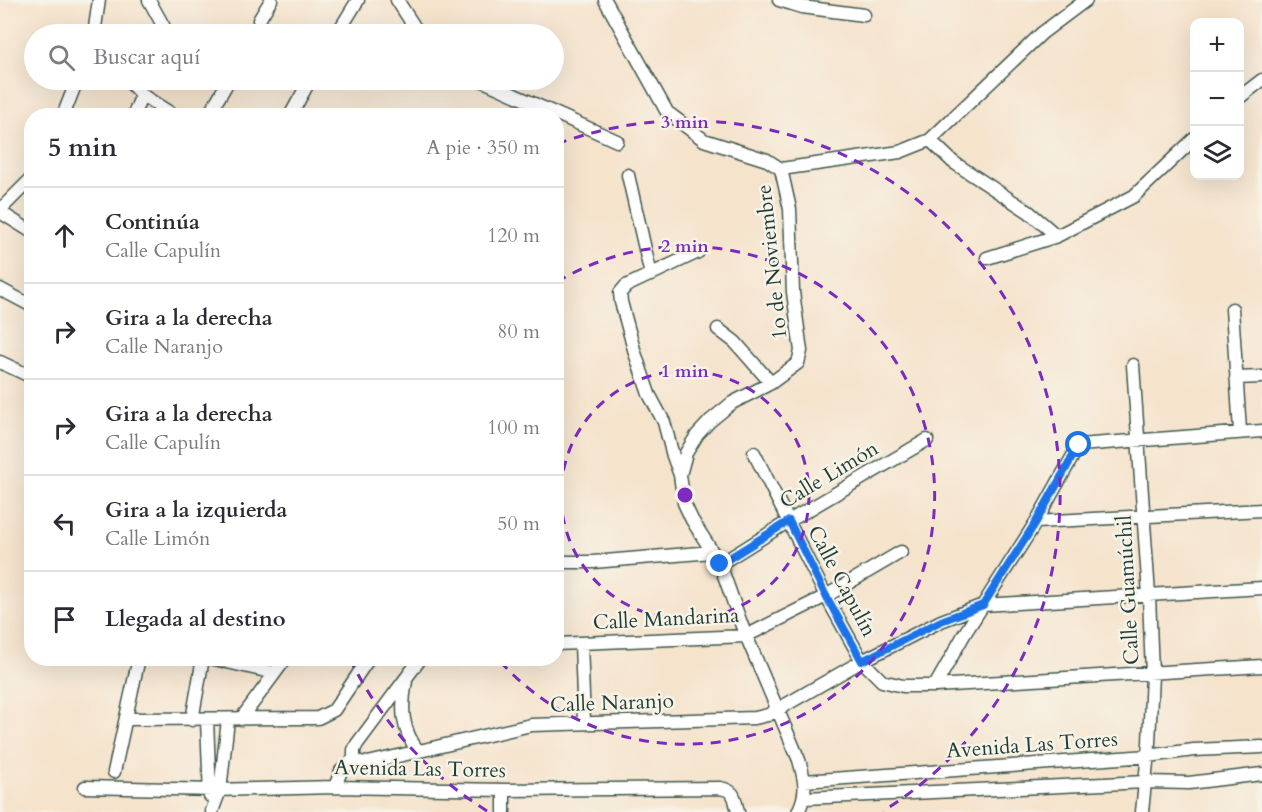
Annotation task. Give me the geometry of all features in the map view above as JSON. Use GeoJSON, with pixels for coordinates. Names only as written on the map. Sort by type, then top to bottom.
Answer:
{"type":"FeatureCollection","features":[{"type":"Feature","properties":{"kind":"street"},"geometry":{"type":"LineString","coordinates":[[95,24],[99,0]]}},
{"type":"Feature","properties":{"kind":"street"},"geometry":{"type":"LineString","coordinates":[[149,0],[162,24]]}},
{"type":"Feature","properties":{"kind":"street"},"geometry":{"type":"LineString","coordinates":[[259,20],[271,0]]}},
{"type":"Feature","properties":{"kind":"street"},"geometry":{"type":"LineString","coordinates":[[344,24],[357,4],[366,0]]}},
{"type":"Feature","properties":{"kind":"street"},"geometry":{"type":"LineString","coordinates":[[397,0],[412,24]]}},
{"type":"Feature","properties":{"kind":"street","name":"1o de Noviembre"},"geometry":{"type":"LineString","coordinates":[[605,0],[667,112],[704,140],[767,160],[781,169],[790,209],[793,292],[801,351],[798,363],[771,383],[732,404],[710,421],[697,435],[686,453],[680,475],[684,503],[720,564],[746,636],[799,760],[805,798],[798,812]]}},
{"type":"Feature","properties":{"kind":"street"},"geometry":{"type":"LineString","coordinates":[[779,0],[802,7],[864,15]]}},
{"type":"Feature","properties":{"kind":"street"},"geometry":{"type":"LineString","coordinates":[[781,169],[900,152],[930,140],[1042,33],[1086,0]]}},
{"type":"Feature","properties":{"kind":"street"},"geometry":{"type":"LineString","coordinates":[[1244,93],[1262,80]]}},
{"type":"Feature","properties":{"kind":"street"},"geometry":{"type":"LineString","coordinates":[[66,108],[73,90]]}},
{"type":"Feature","properties":{"kind":"street"},"geometry":{"type":"LineString","coordinates":[[137,90],[162,108]]}},
{"type":"Feature","properties":{"kind":"street"},"geometry":{"type":"LineString","coordinates":[[213,108],[223,90]]}},
{"type":"Feature","properties":{"kind":"street"},"geometry":{"type":"LineString","coordinates":[[294,108],[304,90]]}},
{"type":"Feature","properties":{"kind":"street"},"geometry":{"type":"LineString","coordinates":[[504,90],[544,108]]}},
{"type":"Feature","properties":{"kind":"street"},"geometry":{"type":"LineString","coordinates":[[136,108],[142,95]]}},
{"type":"Feature","properties":{"kind":"street"},"geometry":{"type":"LineString","coordinates":[[564,117],[617,141]]}},
{"type":"Feature","properties":{"kind":"street"},"geometry":{"type":"LineString","coordinates":[[930,140],[953,162],[1029,212],[1057,236]]}},
{"type":"Feature","properties":{"kind":"street"},"geometry":{"type":"LineString","coordinates":[[987,258],[1057,236],[1134,196],[1190,143]]}},
{"type":"Feature","properties":{"kind":"street"},"geometry":{"type":"LineString","coordinates":[[628,175],[651,275]]}},
{"type":"Feature","properties":{"kind":"street"},"geometry":{"type":"LineString","coordinates":[[24,186],[0,211],[24,227]]}},
{"type":"Feature","properties":{"kind":"street"},"geometry":{"type":"LineString","coordinates":[[680,475],[672,456],[664,422],[649,394],[635,353],[620,293],[626,286],[698,252]]}},
{"type":"Feature","properties":{"kind":"street"},"geometry":{"type":"LineString","coordinates":[[0,290],[24,302]]}},
{"type":"Feature","properties":{"kind":"street"},"geometry":{"type":"LineString","coordinates":[[1232,309],[1240,431]]}},
{"type":"Feature","properties":{"kind":"street"},"geometry":{"type":"LineString","coordinates":[[718,329],[735,342],[771,383]]}},
{"type":"Feature","properties":{"kind":"street"},"geometry":{"type":"LineString","coordinates":[[0,362],[24,373]]}},
{"type":"Feature","properties":{"kind":"street","name":"Calle Guamúchil"},"geometry":{"type":"LineString","coordinates":[[1133,365],[1149,595],[1152,674],[1148,756],[1142,812]]}},
{"type":"Feature","properties":{"kind":"street"},"geometry":{"type":"LineString","coordinates":[[1236,378],[1262,377]]}},
{"type":"Feature","properties":{"kind":"street"},"geometry":{"type":"LineString","coordinates":[[934,686],[980,606],[1036,522],[1079,445],[1262,431]]}},
{"type":"Feature","properties":{"kind":"street","name":"Calle Limón"},"geometry":{"type":"LineString","coordinates":[[720,564],[927,440]]}},
{"type":"Feature","properties":{"kind":"street","name":"Calle Capulín"},"geometry":{"type":"LineString","coordinates":[[754,453],[826,596],[862,661]]}},
{"type":"Feature","properties":{"kind":"street"},"geometry":{"type":"LineString","coordinates":[[1036,522],[1262,510]]}},
{"type":"Feature","properties":{"kind":"street"},"geometry":{"type":"LineString","coordinates":[[564,562],[592,562],[712,552]]}},
{"type":"Feature","properties":{"kind":"street","name":"Calle Mandarina"},"geometry":{"type":"LineString","coordinates":[[564,644],[746,636],[826,596],[901,552]]}},
{"type":"Feature","properties":{"kind":"street","name":"Calle Naranjo"},"geometry":{"type":"LineString","coordinates":[[354,759],[368,763],[531,725],[755,718],[778,710],[862,661],[941,621],[980,606],[1262,588]]}},
{"type":"Feature","properties":{"kind":"street"},"geometry":{"type":"LineString","coordinates":[[581,643],[584,722]]}},
{"type":"Feature","properties":{"kind":"street"},"geometry":{"type":"LineString","coordinates":[[862,661],[882,681],[903,686],[1152,674],[1262,666]]}},
{"type":"Feature","properties":{"kind":"street"},"geometry":{"type":"LineString","coordinates":[[114,772],[137,666]]}},
{"type":"Feature","properties":{"kind":"street"},"geometry":{"type":"LineString","coordinates":[[192,720],[202,666]]}},
{"type":"Feature","properties":{"kind":"street"},"geometry":{"type":"LineString","coordinates":[[245,666],[275,673]]}},
{"type":"Feature","properties":{"kind":"street"},"geometry":{"type":"LineString","coordinates":[[214,790],[235,719],[280,666]]}},
{"type":"Feature","properties":{"kind":"street"},"geometry":{"type":"LineString","coordinates":[[126,720],[318,718],[333,710],[363,666]]}},
{"type":"Feature","properties":{"kind":"street"},"geometry":{"type":"LineString","coordinates":[[335,787],[341,771],[354,759],[357,744],[415,666]]}},
{"type":"Feature","properties":{"kind":"street"},"geometry":{"type":"LineString","coordinates":[[406,677],[402,718],[406,731],[418,751]]}},
{"type":"Feature","properties":{"kind":"street"},"geometry":{"type":"LineString","coordinates":[[207,720],[214,790],[212,812]]}},
{"type":"Feature","properties":{"kind":"street","name":"Avenida Las Torres"},"geometry":{"type":"LineString","coordinates":[[804,781],[1148,756],[1194,750],[1262,747]]}},
{"type":"Feature","properties":{"kind":"street"},"geometry":{"type":"LineString","coordinates":[[923,773],[937,792]]}},
{"type":"Feature","properties":{"kind":"street","name":"Avenida Las Torres"},"geometry":{"type":"LineString","coordinates":[[805,798],[1145,782],[1189,783],[1262,774]]}},
{"type":"Feature","properties":{"kind":"street","name":"Avenida Las Torres"},"geometry":{"type":"LineString","coordinates":[[85,787],[214,790],[335,787],[504,790],[720,788],[729,789],[734,794],[738,812]]}},
{"type":"Feature","properties":{"kind":"street"},"geometry":{"type":"LineString","coordinates":[[504,790],[504,812]]}},
{"type":"Feature","properties":{"kind":"route"},"geometry":{"type":"LineString","coordinates":[[720,564],[789,521],[826,596],[862,661],[941,621],[983,605],[1036,522],[1079,445]]}}]}
